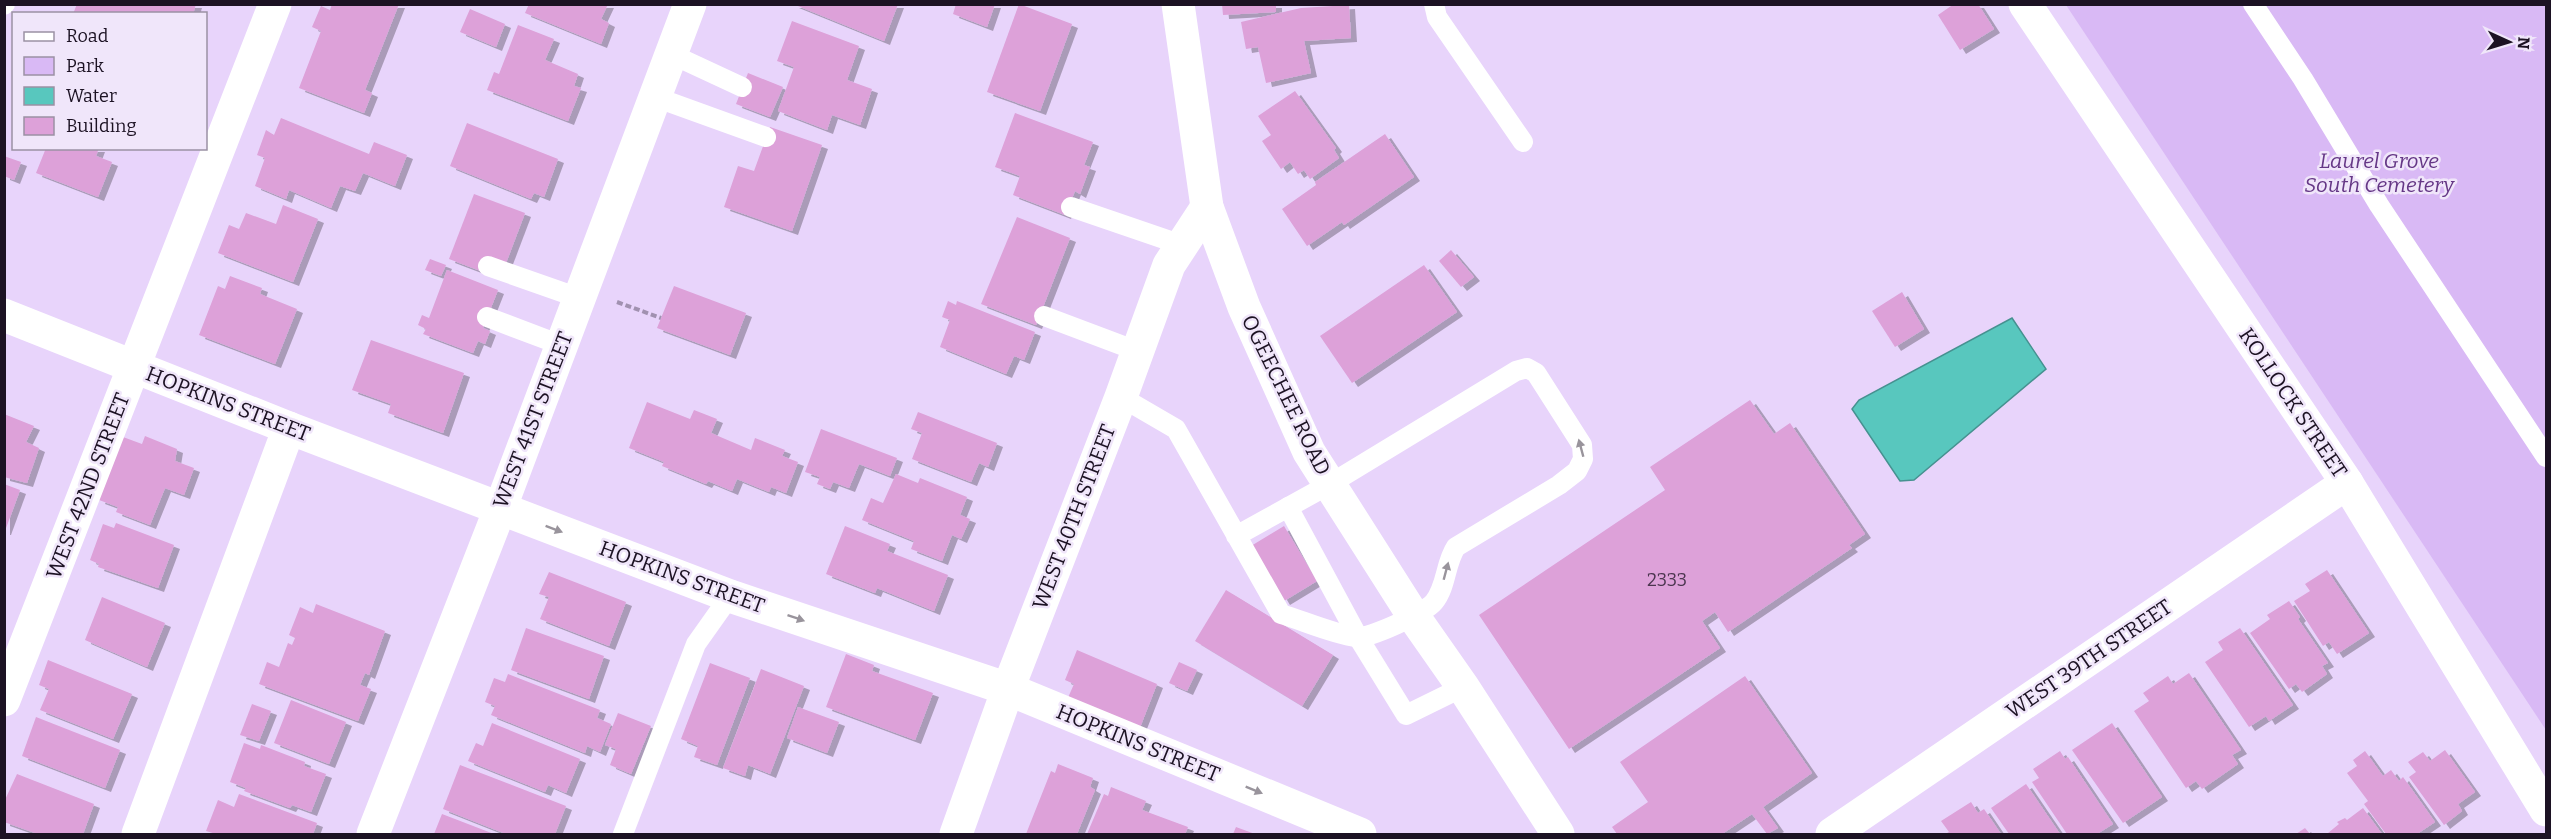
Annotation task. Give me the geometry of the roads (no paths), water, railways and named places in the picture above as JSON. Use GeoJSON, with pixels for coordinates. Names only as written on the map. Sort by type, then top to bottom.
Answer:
{"type":"FeatureCollection","features":[{"type":"Feature","properties":{"kind":"street","name":"WEST 42ND STREET"},"geometry":{"type":"LineString","coordinates":[[4,700],[275,4]]}},
{"type":"Feature","properties":{"kind":"street","name":"WEST 41ST STREET"},"geometry":{"type":"LineString","coordinates":[[373,834],[500,508],[690,4]]}},
{"type":"Feature","properties":{"kind":"street","name":"OGEECHEE ROAD"},"geometry":{"type":"LineString","coordinates":[[1178,4],[1207,207],[1244,307],[1309,452],[1414,617],[1463,687],[1558,834]]}},
{"type":"Feature","properties":{"kind":"street","name":"KOLLOCK STREET"},"geometry":{"type":"LineString","coordinates":[[2025,4],[2347,483],[2547,810]]}},
{"type":"Feature","properties":{"kind":"street","name":"WEST 40TH STREET"},"geometry":{"type":"LineString","coordinates":[[956,834],[1008,689],[1121,397],[1169,265],[1207,207]]}},
{"type":"Feature","properties":{"kind":"street","name":"HOPKINS STREET"},"geometry":{"type":"LineString","coordinates":[[4,315],[289,428],[730,596],[1008,689],[1360,834]]}},
{"type":"Feature","properties":{"kind":"street"},"geometry":{"type":"LineString","coordinates":[[138,834],[289,428]]}},
{"type":"Feature","properties":{"kind":"street","name":"WEST 39TH STREET"},"geometry":{"type":"LineString","coordinates":[[1832,834],[2347,483]]}},
{"type":"Feature","properties":{"kind":"street"},"geometry":{"type":"LineString","coordinates":[[2538,834],[2547,829]]}},
{"type":"Feature","properties":{"kind":"lane"},"geometry":{"type":"LineString","coordinates":[[1434,4],[1437,16],[1523,142]]}},
{"type":"Feature","properties":{"kind":"lane"},"geometry":{"type":"LineString","coordinates":[[2253,4],[2304,79],[2379,206],[2547,457]]}},
{"type":"Feature","properties":{"kind":"lane"},"geometry":{"type":"LineString","coordinates":[[671,54],[742,87]]}},
{"type":"Feature","properties":{"kind":"lane"},"geometry":{"type":"LineString","coordinates":[[655,98],[766,137]]}},
{"type":"Feature","properties":{"kind":"lane"},"geometry":{"type":"LineString","coordinates":[[1071,207],[1182,245]]}},
{"type":"Feature","properties":{"kind":"lane"},"geometry":{"type":"LineString","coordinates":[[488,266],[581,294]]}},
{"type":"Feature","properties":{"kind":"lane"},"geometry":{"type":"LineString","coordinates":[[1044,316],[1137,351]]}},
{"type":"Feature","properties":{"kind":"lane"},"geometry":{"type":"LineString","coordinates":[[487,317],[561,345]]}},
{"type":"Feature","properties":{"kind":"lane"},"geometry":{"type":"LineString","coordinates":[[1121,397],[1176,429],[1236,536],[1281,614],[1358,638],[1414,617],[1434,603],[1440,592],[1450,556],[1456,547],[1559,485],[1577,471],[1583,459],[1582,445],[1536,373],[1527,368],[1516,371],[1330,484],[1236,536]]}},
{"type":"Feature","properties":{"kind":"lane"},"geometry":{"type":"LineString","coordinates":[[1288,507],[1358,638],[1406,715],[1463,687]]}},
{"type":"Feature","properties":{"kind":"lane"},"geometry":{"type":"LineString","coordinates":[[623,834],[696,644],[730,596]]}},
{"type":"Feature","properties":{"kind":"water"},"geometry":{"type":"Polygon","coordinates":[[[2012,318],[2046,369],[1914,480],[1900,481],[1852,409],[1859,400],[2012,318]]]}},
{"type":"Feature","properties":{"kind":"park label","name":"Laurel Grove South Cemetery"},"geometry":{"type":"Point","coordinates":[2379,173]}}]}
